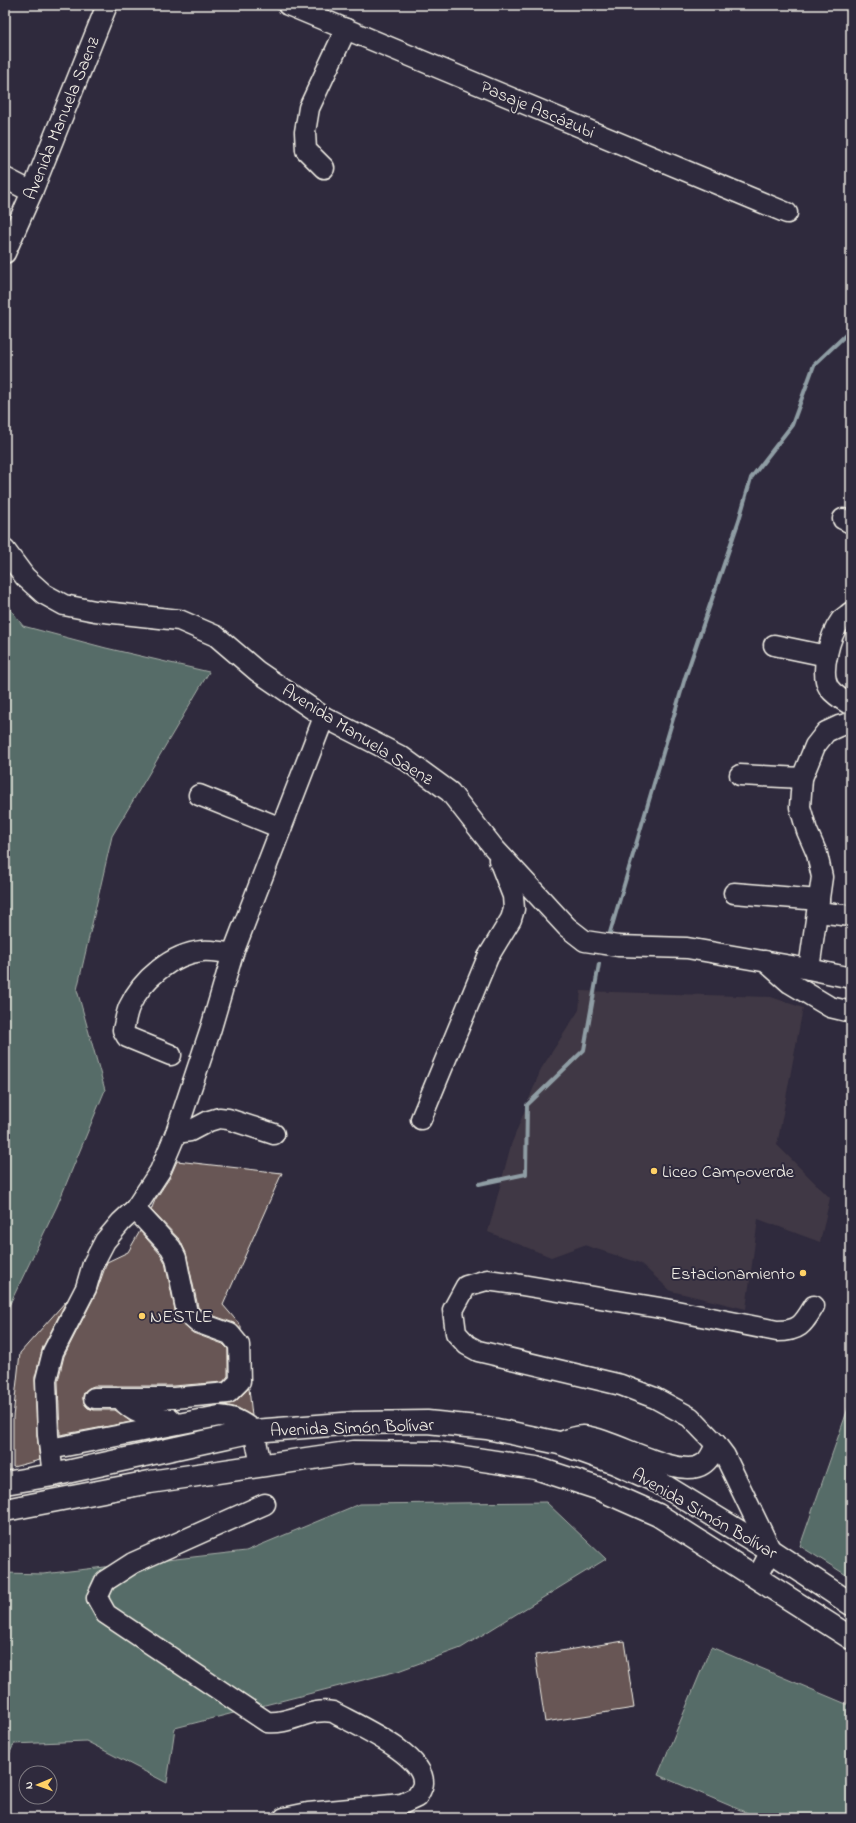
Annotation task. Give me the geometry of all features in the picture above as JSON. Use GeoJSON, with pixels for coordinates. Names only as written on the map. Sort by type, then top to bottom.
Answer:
{"type":"FeatureCollection","features":[{"type":"Feature","properties":{"kind":"highway","name":"Avenida Simón Bolívar"},"geometry":{"type":"LineString","coordinates":[[5,1483],[53,1475],[254,1431],[354,1423],[427,1422],[487,1428],[559,1443],[615,1463],[658,1482],[771,1551],[851,1604]]}},
{"type":"Feature","properties":{"kind":"highway","name":"Avenida Simón Bolívar"},"geometry":{"type":"LineString","coordinates":[[5,1510],[150,1482],[354,1452],[437,1453],[536,1468],[597,1488],[658,1515],[851,1638]]}},
{"type":"Feature","properties":{"kind":"street","name":"Avenida Manuela Saenz"},"geometry":{"type":"LineString","coordinates":[[5,253],[32,192],[107,5]]}},
{"type":"Feature","properties":{"kind":"street","name":"Pasaje Ascázubi"},"geometry":{"type":"LineString","coordinates":[[288,5],[788,213]]}},
{"type":"Feature","properties":{"kind":"street"},"geometry":{"type":"LineString","coordinates":[[324,168],[306,150],[305,132],[309,108],[346,29]]}},
{"type":"Feature","properties":{"kind":"street"},"geometry":{"type":"LineString","coordinates":[[5,178],[32,192]]}},
{"type":"Feature","properties":{"kind":"street","name":"Avenida Manuela Saenz"},"geometry":{"type":"LineString","coordinates":[[5,550],[26,577],[44,594],[64,604],[95,611],[179,620],[216,636],[257,671],[324,717],[402,757],[450,792],[494,848],[567,927],[586,941],[618,946],[687,948],[809,969],[851,978]]}},
{"type":"Feature","properties":{"kind":"street"},"geometry":{"type":"LineString","coordinates":[[851,612],[842,620],[827,656],[824,672],[829,688],[841,700],[851,705]]}},
{"type":"Feature","properties":{"kind":"street"},"geometry":{"type":"LineString","coordinates":[[774,644],[827,656]]}},
{"type":"Feature","properties":{"kind":"street"},"geometry":{"type":"LineString","coordinates":[[53,1475],[46,1380],[53,1352],[86,1288],[93,1264],[105,1241],[121,1222],[135,1209],[160,1171],[176,1133],[211,1028],[233,953],[324,717]]}},
{"type":"Feature","properties":{"kind":"street"},"geometry":{"type":"LineString","coordinates":[[809,969],[822,877],[817,854],[806,831],[800,807],[802,778],[815,746],[826,732],[839,726],[851,723]]}},
{"type":"Feature","properties":{"kind":"street"},"geometry":{"type":"LineString","coordinates":[[740,775],[802,778]]}},
{"type":"Feature","properties":{"kind":"street"},"geometry":{"type":"LineString","coordinates":[[199,795],[281,828]]}},
{"type":"Feature","properties":{"kind":"street"},"geometry":{"type":"LineString","coordinates":[[421,1119],[488,957],[510,919],[514,909],[513,896],[494,848]]}},
{"type":"Feature","properties":{"kind":"street"},"geometry":{"type":"LineString","coordinates":[[734,893],[818,906],[851,916]]}},
{"type":"Feature","properties":{"kind":"street"},"geometry":{"type":"LineString","coordinates":[[171,1055],[127,1037],[123,1030],[129,1006],[143,986],[159,969],[174,959],[202,951],[233,953]]}},
{"type":"Feature","properties":{"kind":"street"},"geometry":{"type":"LineString","coordinates":[[765,961],[796,987],[830,1007],[851,1012]]}},
{"type":"Feature","properties":{"kind":"street"},"geometry":{"type":"LineString","coordinates":[[176,1133],[190,1131],[209,1121],[219,1118],[228,1119],[274,1134]]}},
{"type":"Feature","properties":{"kind":"street"},"geometry":{"type":"LineString","coordinates":[[94,1398],[174,1398],[228,1393],[240,1381],[239,1345],[230,1334],[197,1322],[187,1313],[176,1258],[171,1248],[135,1209]]}},
{"type":"Feature","properties":{"kind":"street"},"geometry":{"type":"LineString","coordinates":[[758,1578],[771,1551],[736,1477],[716,1444],[690,1417],[655,1398],[621,1385],[478,1351],[466,1345],[456,1333],[453,1310],[466,1286],[487,1280],[666,1309],[778,1331],[790,1331],[799,1326],[806,1320],[814,1306]]}},
{"type":"Feature","properties":{"kind":"street"},"geometry":{"type":"LineString","coordinates":[[120,1398],[135,1412],[171,1422]]}},
{"type":"Feature","properties":{"kind":"street"},"geometry":{"type":"LineString","coordinates":[[171,1422],[174,1398]]}},
{"type":"Feature","properties":{"kind":"street"},"geometry":{"type":"LineString","coordinates":[[50,1449],[171,1422],[219,1416],[231,1417],[239,1420],[254,1431],[261,1465]]}},
{"type":"Feature","properties":{"kind":"street"},"geometry":{"type":"LineString","coordinates":[[559,1443],[576,1437],[590,1438],[604,1441],[671,1466],[688,1469],[702,1465],[708,1459],[716,1444]]}},
{"type":"Feature","properties":{"kind":"street"},"geometry":{"type":"LineString","coordinates":[[265,1504],[133,1564],[105,1581],[97,1598],[106,1614],[267,1722],[278,1723],[315,1711],[324,1710],[333,1712],[398,1747],[420,1769],[424,1783],[417,1797],[402,1804],[308,1813],[284,1818]]}},
{"type":"Feature","properties":{"kind":"shaded area","name":"Liceo Campoverde"},"geometry":{"type":"Polygon","coordinates":[[[581,991],[771,997],[803,1008],[777,1145],[830,1198],[820,1242],[758,1219],[746,1309],[671,1291],[640,1263],[584,1245],[551,1257],[488,1232],[511,1145],[541,1069],[579,1010],[581,991]]]}},
{"type":"Feature","properties":{"kind":"green space"},"geometry":{"type":"Polygon","coordinates":[[[5,602],[23,626],[106,648],[209,672],[112,836],[77,990],[105,1090],[57,1206],[5,1314],[5,602]]]}},
{"type":"Feature","properties":{"kind":"green space"},"geometry":{"type":"Polygon","coordinates":[[[851,1400],[851,1578],[800,1546],[851,1400]]]}},
{"type":"Feature","properties":{"kind":"green space"},"geometry":{"type":"Polygon","coordinates":[[[546,1502],[606,1559],[461,1648],[398,1671],[175,1728],[167,1783],[86,1741],[14,1744],[5,1763],[5,1573],[43,1574],[246,1551],[359,1504],[546,1502]]]}},
{"type":"Feature","properties":{"kind":"green space"},"geometry":{"type":"Polygon","coordinates":[[[711,1647],[851,1706],[851,1818],[759,1818],[658,1775],[711,1647]]]}},
{"type":"Feature","properties":{"kind":"building"},"geometry":{"type":"Polygon","coordinates":[[[177,1161],[282,1173],[223,1305],[241,1326],[241,1330],[234,1323],[203,1312],[198,1307],[186,1253],[180,1240],[151,1210],[155,1200],[170,1177],[177,1161]]]}},
{"type":"Feature","properties":{"kind":"building"},"geometry":{"type":"Polygon","coordinates":[[[140,1231],[161,1255],[165,1262],[176,1315],[179,1321],[193,1333],[223,1344],[228,1349],[228,1376],[223,1382],[173,1386],[94,1386],[84,1392],[84,1403],[88,1408],[94,1410],[115,1410],[131,1422],[60,1435],[58,1381],[64,1356],[96,1293],[107,1262],[128,1252],[140,1231]]]}},
{"type":"Feature","properties":{"kind":"building"},"geometry":{"type":"Polygon","coordinates":[[[67,1300],[43,1347],[35,1377],[37,1435],[40,1460],[13,1467],[13,1417],[20,1353],[67,1300]]]}},
{"type":"Feature","properties":{"kind":"building"},"geometry":{"type":"Polygon","coordinates":[[[249,1388],[252,1416],[238,1408],[224,1405],[236,1401],[249,1388]]]}},
{"type":"Feature","properties":{"kind":"building"},"geometry":{"type":"Polygon","coordinates":[[[624,1641],[634,1708],[545,1722],[535,1655],[624,1641]]]}},
{"type":"Feature","properties":{"kind":"waterway"},"geometry":{"type":"LineString","coordinates":[[609,936],[685,678],[739,520],[751,478],[792,425],[814,365],[851,330]]}},
{"type":"Feature","properties":{"kind":"waterway"},"geometry":{"type":"LineString","coordinates":[[479,1184],[526,1174],[527,1105],[584,1050],[599,964]]}},
{"type":"Feature","properties":{"kind":"place","name":"Liceo Campoverde"},"geometry":{"type":"Point","coordinates":[654,1171]}},
{"type":"Feature","properties":{"kind":"place","name":"Estacionamiento"},"geometry":{"type":"Point","coordinates":[803,1273]}},
{"type":"Feature","properties":{"kind":"place","name":"NESTLE"},"geometry":{"type":"Point","coordinates":[142,1316]}}]}
